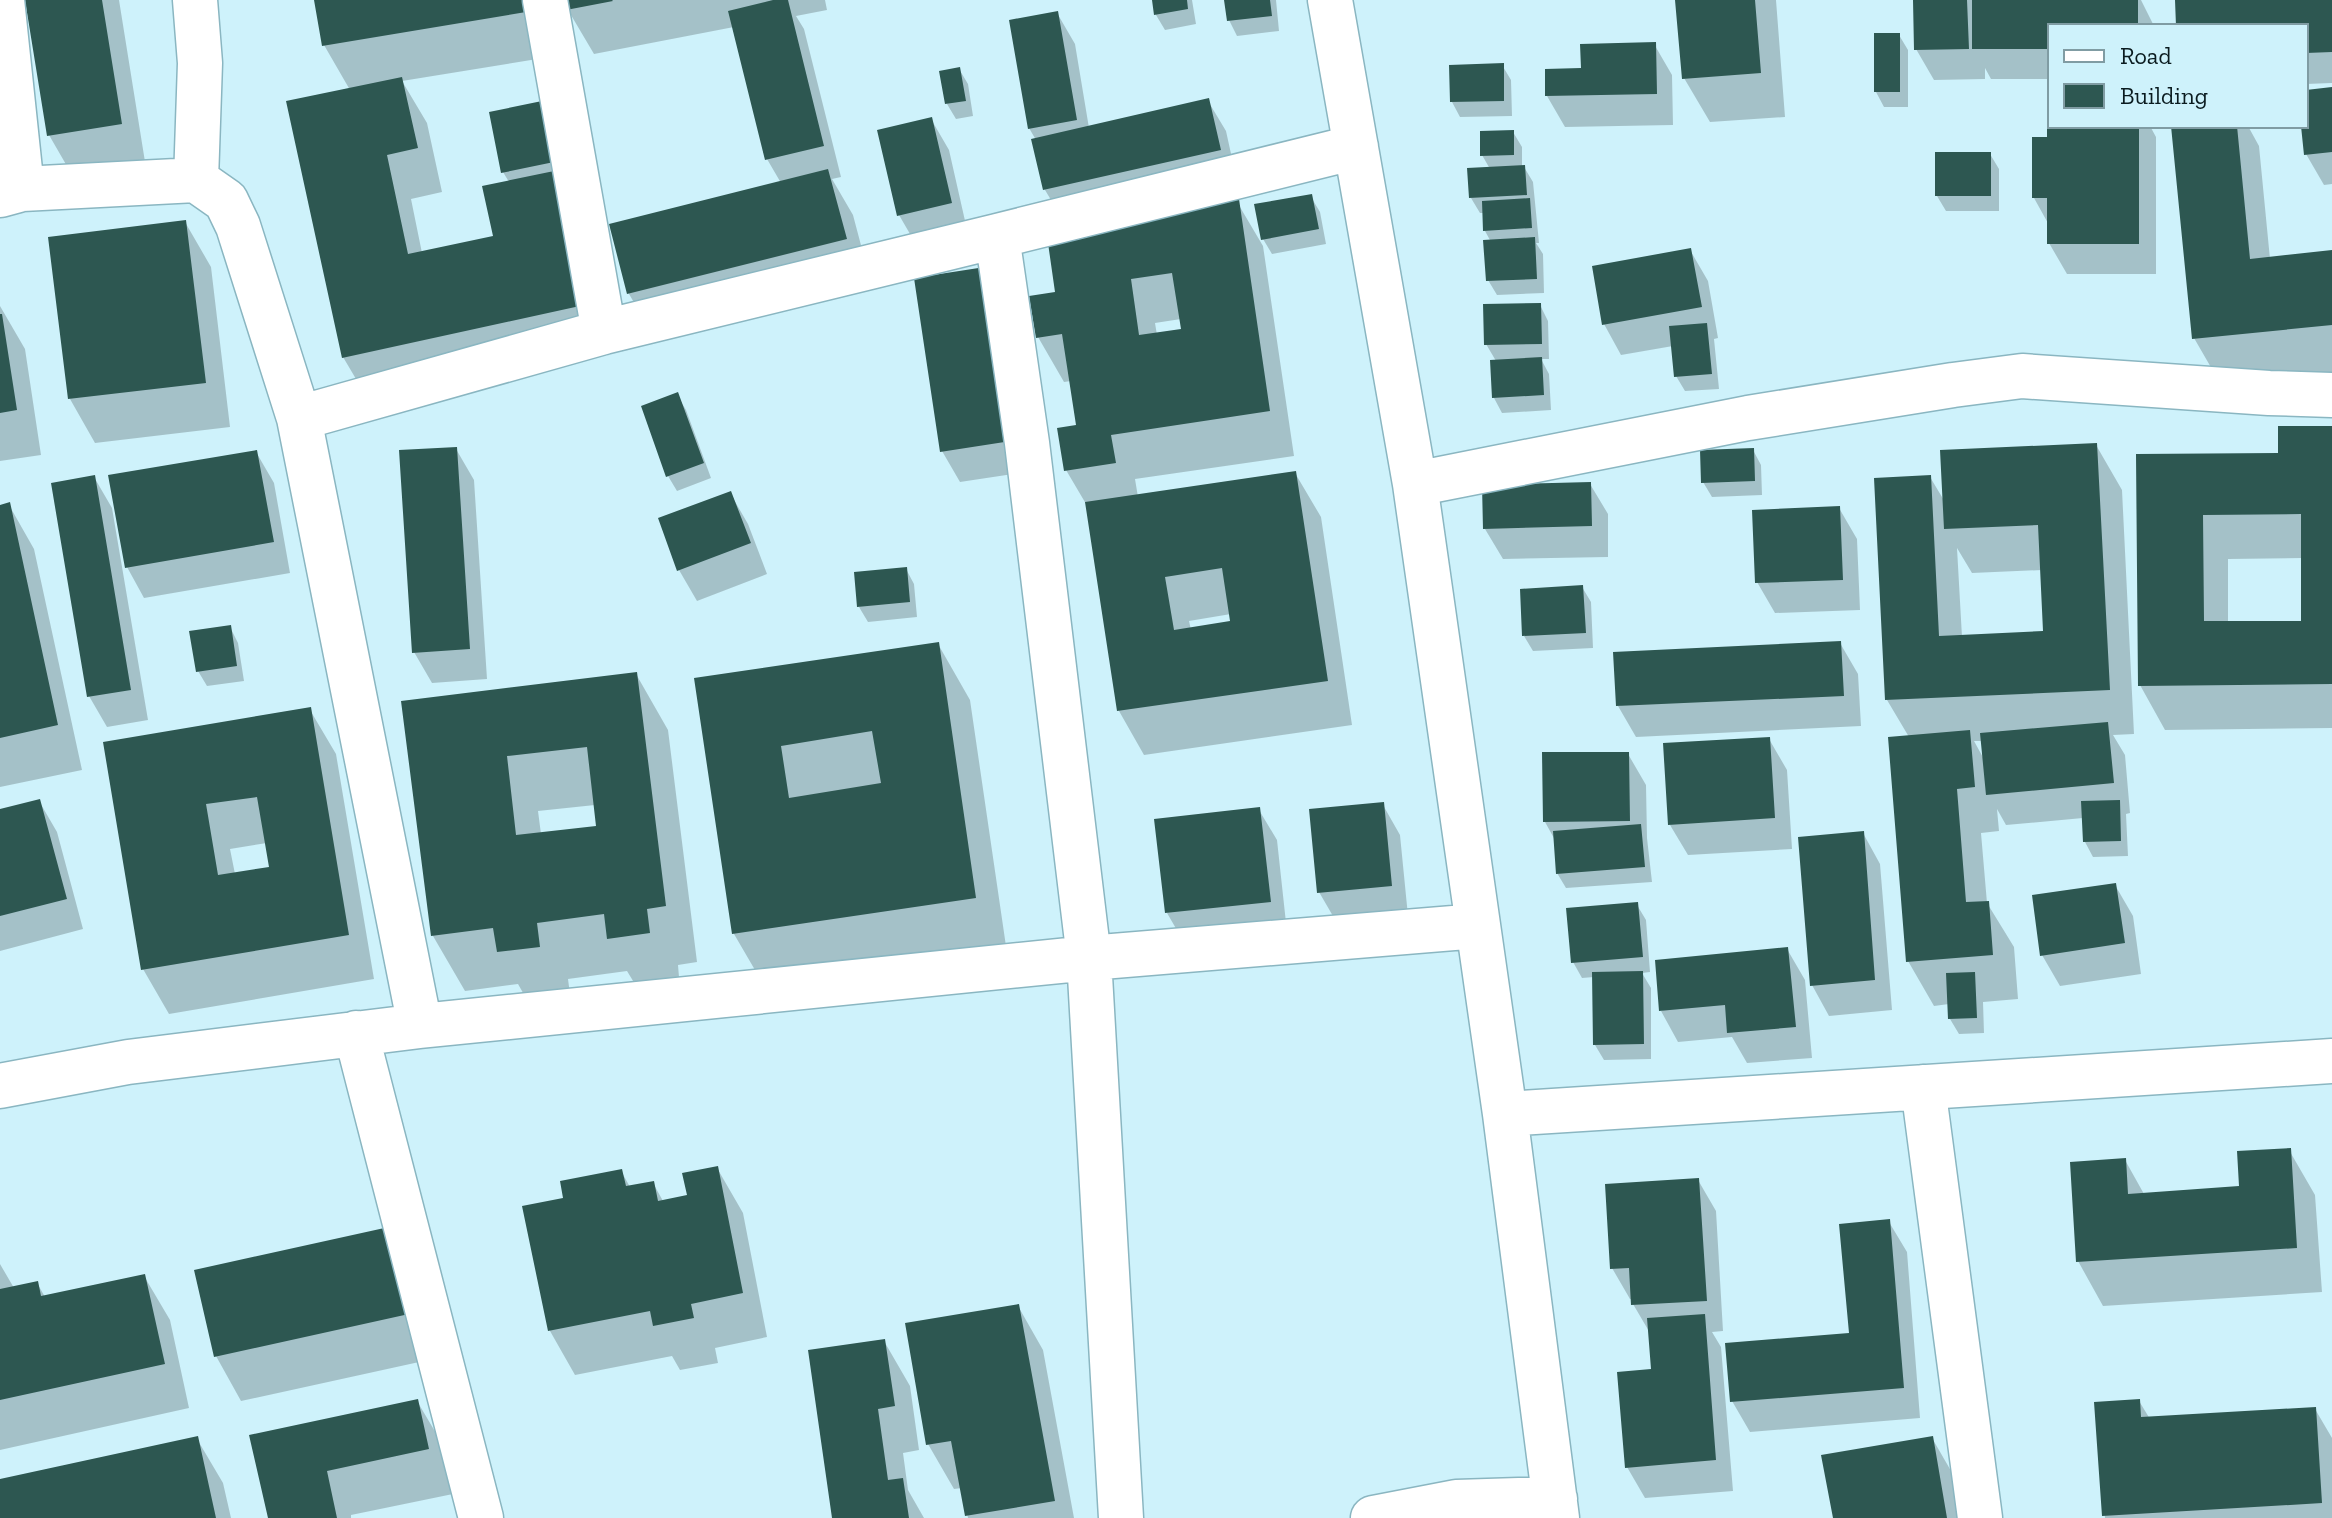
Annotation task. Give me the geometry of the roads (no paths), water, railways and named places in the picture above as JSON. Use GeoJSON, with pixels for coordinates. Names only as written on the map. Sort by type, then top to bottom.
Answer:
{"type":"FeatureCollection","features":[{"type":"Feature","properties":{"kind":"street"},"geometry":{"type":"LineString","coordinates":[[2,0],[11,192],[196,180],[226,201],[238,226],[299,418],[420,1026]]}},
{"type":"Feature","properties":{"kind":"street"},"geometry":{"type":"LineString","coordinates":[[195,0],[200,63],[196,180]]}},
{"type":"Feature","properties":{"kind":"street"},"geometry":{"type":"LineString","coordinates":[[545,0],[604,332]]}},
{"type":"Feature","properties":{"kind":"street"},"geometry":{"type":"LineString","coordinates":[[1330,0],[1415,484],[1505,1114],[1556,1508],[1456,1502],[1373,1518]]}},
{"type":"Feature","properties":{"kind":"street"},"geometry":{"type":"LineString","coordinates":[[299,418],[604,332],[1356,147]]}},
{"type":"Feature","properties":{"kind":"street"},"geometry":{"type":"LineString","coordinates":[[997,236],[1027,443],[1089,958],[1121,1518]]}},
{"type":"Feature","properties":{"kind":"street"},"geometry":{"type":"LineString","coordinates":[[1415,484],[1748,418],[2022,376],[2332,395]]}},
{"type":"Feature","properties":{"kind":"street"},"geometry":{"type":"LineString","coordinates":[[0,1086],[128,1062],[420,1026],[1089,958],[1478,926]]}},
{"type":"Feature","properties":{"kind":"street"},"geometry":{"type":"LineString","coordinates":[[356,1033],[481,1518]]}},
{"type":"Feature","properties":{"kind":"street"},"geometry":{"type":"LineString","coordinates":[[1505,1114],[2332,1061]]}},
{"type":"Feature","properties":{"kind":"street"},"geometry":{"type":"LineString","coordinates":[[1923,1087],[1980,1518]]}}]}
